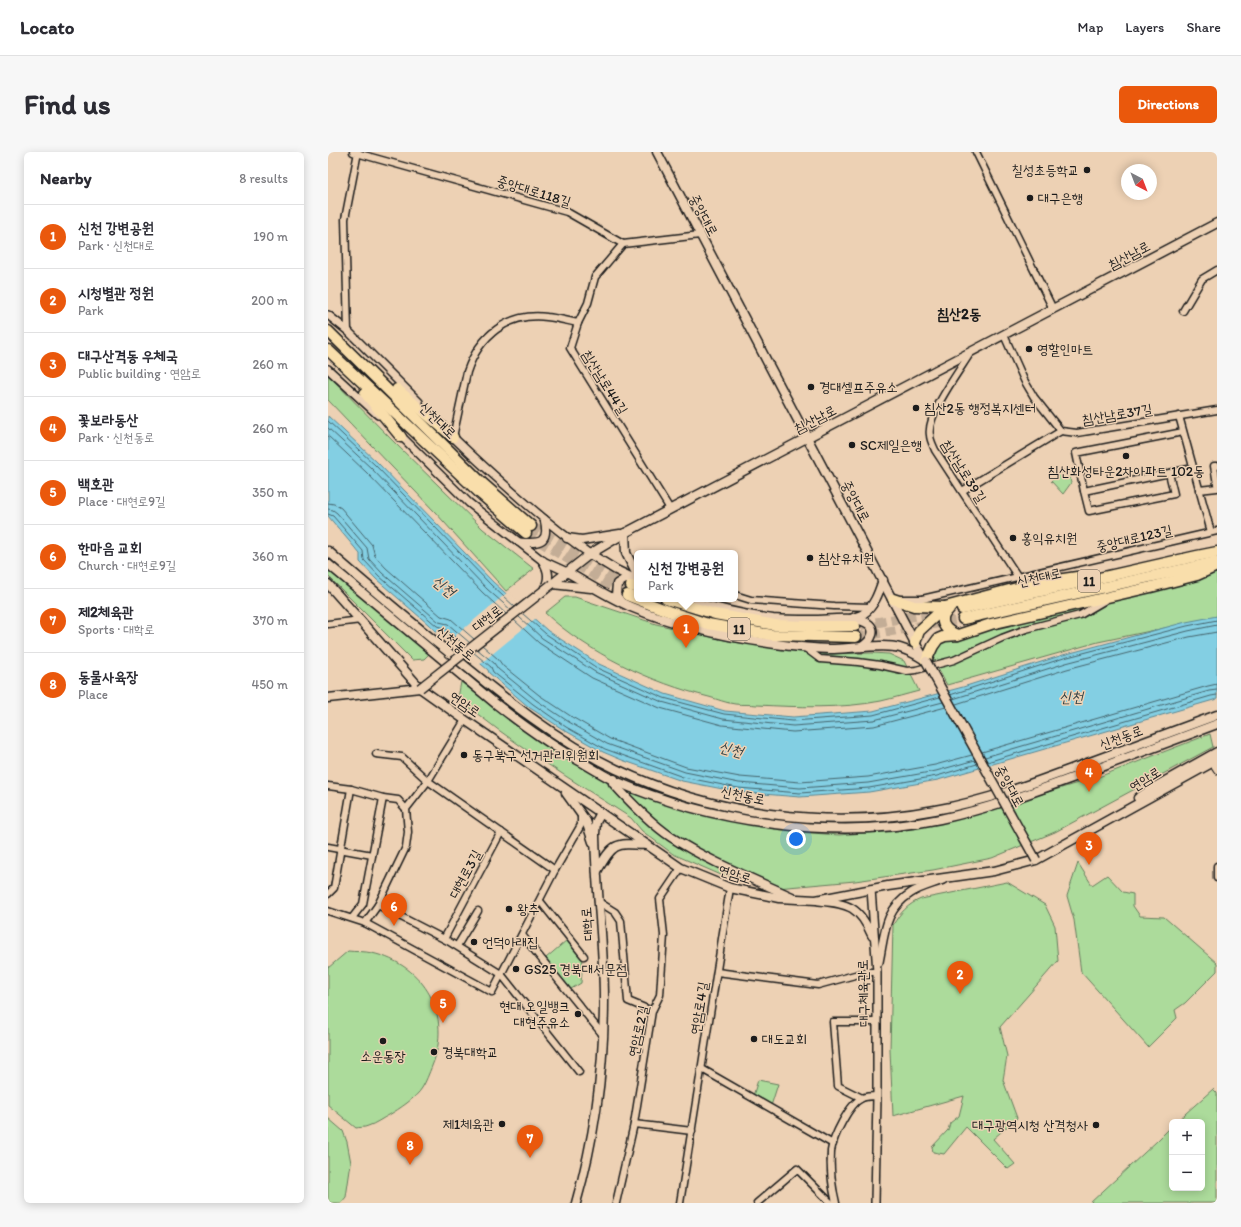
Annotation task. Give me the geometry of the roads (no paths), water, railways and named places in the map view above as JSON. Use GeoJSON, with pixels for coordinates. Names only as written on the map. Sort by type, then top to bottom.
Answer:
{"type":"FeatureCollection","features":[{"type":"Feature","properties":{"kind":"highway","name":"신천대로"},"geometry":{"type":"LineString","coordinates":[[328,331],[529,530],[482,495],[328,350]]}},
{"type":"Feature","properties":{"kind":"highway"},"geometry":{"type":"LineString","coordinates":[[342,344],[453,437]]}},
{"type":"Feature","properties":{"kind":"highway"},"geometry":{"type":"LineString","coordinates":[[336,357],[402,437]]}},
{"type":"Feature","properties":{"kind":"highway"},"geometry":{"type":"LineString","coordinates":[[893,599],[914,606],[953,607],[1036,583],[1147,568],[1217,552]]}},
{"type":"Feature","properties":{"kind":"highway","name":"신천대로"},"geometry":{"type":"LineString","coordinates":[[962,619],[1217,562]]}},
{"type":"Feature","properties":{"kind":"highway"},"geometry":{"type":"LineString","coordinates":[[926,661],[938,639],[945,636],[958,635],[991,624],[1197,575],[1217,566]]}},
{"type":"Feature","properties":{"kind":"highway","name":"11"},"geometry":{"type":"LineString","coordinates":[[653,602],[668,611],[708,624],[772,635],[856,637]]}},
{"type":"Feature","properties":{"kind":"highway","name":"11"},"geometry":{"type":"LineString","coordinates":[[676,602],[715,614],[775,625],[807,626],[853,622]]}},
{"type":"Feature","properties":{"kind":"highway"},"geometry":{"type":"LineString","coordinates":[[953,607],[943,614],[942,619],[944,627],[958,635]]}},
{"type":"Feature","properties":{"kind":"highway"},"geometry":{"type":"LineString","coordinates":[[915,643],[919,631],[953,607]]}},
{"type":"Feature","properties":{"kind":"main road","name":"중앙대로"},"geometry":{"type":"LineString","coordinates":[[657,152],[915,643],[1036,860]]}},
{"type":"Feature","properties":{"kind":"main road","name":"침산남로"},"geometry":{"type":"LineString","coordinates":[[567,572],[590,554],[625,533],[1217,223]]}},
{"type":"Feature","properties":{"kind":"main road"},"geometry":{"type":"LineString","coordinates":[[567,538],[582,540],[625,533],[626,553],[634,568]]}},
{"type":"Feature","properties":{"kind":"main road","name":"신천동로"},"geometry":{"type":"LineString","coordinates":[[328,551],[405,617],[524,714],[585,752],[616,769],[684,795],[721,805],[765,814],[810,818],[854,819],[894,817],[937,810],[1008,792],[1217,715]]}},
{"type":"Feature","properties":{"kind":"main road"},"geometry":{"type":"LineString","coordinates":[[590,554],[616,570],[631,589],[630,606],[690,627],[759,642],[804,648],[899,648],[914,653],[926,661]]}},
{"type":"Feature","properties":{"kind":"main road"},"geometry":{"type":"LineString","coordinates":[[543,560],[550,581],[595,589],[631,589]]}},
{"type":"Feature","properties":{"kind":"main road","name":"신천동로"},"geometry":{"type":"LineString","coordinates":[[328,564],[519,722],[570,756],[614,780],[642,792],[744,819],[805,828],[884,827],[940,819],[980,809],[1039,790],[1217,724]]}},
{"type":"Feature","properties":{"kind":"main road"},"geometry":{"type":"LineString","coordinates":[[567,572],[595,589]]}},
{"type":"Feature","properties":{"kind":"main road","name":"대현로"},"geometry":{"type":"LineString","coordinates":[[420,688],[543,590],[550,581],[567,572]]}},
{"type":"Feature","properties":{"kind":"main road"},"geometry":{"type":"LineString","coordinates":[[853,622],[871,607],[878,594],[882,580]]}},
{"type":"Feature","properties":{"kind":"main road","name":"연암로"},"geometry":{"type":"LineString","coordinates":[[328,584],[420,688],[465,720],[681,868],[730,888],[779,898],[816,900],[871,889],[994,871],[1036,860],[1214,761]]}},
{"type":"Feature","properties":{"kind":"main road"},"geometry":{"type":"LineString","coordinates":[[695,602],[708,606],[773,619],[865,622],[871,627],[871,639],[868,644],[860,648]]}},
{"type":"Feature","properties":{"kind":"main road"},"geometry":{"type":"LineString","coordinates":[[328,698],[420,688]]}},
{"type":"Feature","properties":{"kind":"main road","name":"연암로"},"geometry":{"type":"LineString","coordinates":[[1089,831],[1151,789],[1217,752]]}},
{"type":"Feature","properties":{"kind":"main road"},"geometry":{"type":"LineString","coordinates":[[616,769],[613,783],[638,811],[671,837],[707,857],[796,899]]}},
{"type":"Feature","properties":{"kind":"main road"},"geometry":{"type":"LineString","coordinates":[[561,786],[586,821],[595,848]]}},
{"type":"Feature","properties":{"kind":"main road","name":"대학로"},"geometry":{"type":"LineString","coordinates":[[576,1203],[586,1170],[601,1073],[603,1035],[603,966],[595,848],[596,822],[601,813]]}},
{"type":"Feature","properties":{"kind":"main road"},"geometry":{"type":"LineString","coordinates":[[597,871],[606,856],[614,847],[625,844],[647,845]]}},
{"type":"Feature","properties":{"kind":"street"},"geometry":{"type":"LineString","coordinates":[[348,331],[344,219],[356,152]]}},
{"type":"Feature","properties":{"kind":"street","name":"중앙대로118길"},"geometry":{"type":"LineString","coordinates":[[356,152],[567,212],[623,244]]}},
{"type":"Feature","properties":{"kind":"street"},"geometry":{"type":"LineString","coordinates":[[976,152],[1053,309]]}},
{"type":"Feature","properties":{"kind":"street"},"geometry":{"type":"LineString","coordinates":[[623,244],[700,235]]}},
{"type":"Feature","properties":{"kind":"street","name":"침산남로44길"},"geometry":{"type":"LineString","coordinates":[[623,244],[595,277],[588,304],[578,323],[570,348],[670,509]]}},
{"type":"Feature","properties":{"kind":"street"},"geometry":{"type":"LineString","coordinates":[[1184,311],[1202,279],[1217,270]]}},
{"type":"Feature","properties":{"kind":"street"},"geometry":{"type":"LineString","coordinates":[[328,315],[348,331],[482,465],[567,538],[590,554]]}},
{"type":"Feature","properties":{"kind":"street"},"geometry":{"type":"LineString","coordinates":[[453,437],[470,362],[474,353],[489,335],[517,318],[546,317],[578,323]]}},
{"type":"Feature","properties":{"kind":"street"},"geometry":{"type":"LineString","coordinates":[[962,491],[1061,430],[1034,397],[1024,380],[1004,335]]}},
{"type":"Feature","properties":{"kind":"street","name":"침산남로39길"},"geometry":{"type":"LineString","coordinates":[[971,352],[940,401],[932,418],[929,434],[935,450],[1018,577]]}},
{"type":"Feature","properties":{"kind":"street"},"geometry":{"type":"LineString","coordinates":[[328,369],[402,437],[469,503],[543,560],[567,572]]}},
{"type":"Feature","properties":{"kind":"street","name":"침산남로37길"},"geometry":{"type":"LineString","coordinates":[[1061,430],[1077,433],[1217,410]]}},
{"type":"Feature","properties":{"kind":"street"},"geometry":{"type":"LineString","coordinates":[[1179,416],[1199,490],[1214,532]]}},
{"type":"Feature","properties":{"kind":"street"},"geometry":{"type":"LineString","coordinates":[[1170,473],[1174,494],[1089,511],[1076,453],[1183,432]]}},
{"type":"Feature","properties":{"kind":"street"},"geometry":{"type":"LineString","coordinates":[[1217,466],[1214,466],[1217,484]]}},
{"type":"Feature","properties":{"kind":"street"},"geometry":{"type":"LineString","coordinates":[[1084,491],[1193,468]]}},
{"type":"Feature","properties":{"kind":"street"},"geometry":{"type":"LineString","coordinates":[[1199,490],[1217,488]]}},
{"type":"Feature","properties":{"kind":"street"},"geometry":{"type":"LineString","coordinates":[[519,542],[535,544],[543,540],[546,530],[544,519]]}},
{"type":"Feature","properties":{"kind":"street","name":"중앙대로123길"},"geometry":{"type":"LineString","coordinates":[[893,599],[922,599],[1214,532]]}},
{"type":"Feature","properties":{"kind":"street"},"geometry":{"type":"LineString","coordinates":[[626,553],[634,560]]}},
{"type":"Feature","properties":{"kind":"street"},"geometry":{"type":"LineString","coordinates":[[738,596],[751,600],[871,607]]}},
{"type":"Feature","properties":{"kind":"street"},"geometry":{"type":"LineString","coordinates":[[804,648],[820,659],[858,662],[907,670],[916,670],[954,660],[1002,638],[1026,629],[1080,615],[1112,596]]}},
{"type":"Feature","properties":{"kind":"street"},"geometry":{"type":"LineString","coordinates":[[328,624],[361,620]]}},
{"type":"Feature","properties":{"kind":"street"},"geometry":{"type":"LineString","coordinates":[[406,809],[428,781],[465,720]]}},
{"type":"Feature","properties":{"kind":"street"},"geometry":{"type":"LineString","coordinates":[[376,754],[402,758],[428,781],[555,870]]}},
{"type":"Feature","properties":{"kind":"street"},"geometry":{"type":"LineString","coordinates":[[1214,761],[1217,770]]}},
{"type":"Feature","properties":{"kind":"street"},"geometry":{"type":"LineString","coordinates":[[328,786],[351,789],[383,798],[398,800],[406,809],[408,832],[406,848],[378,905],[365,923]]}},
{"type":"Feature","properties":{"kind":"street"},"geometry":{"type":"LineString","coordinates":[[328,894],[334,888],[342,849],[351,789]]}},
{"type":"Feature","properties":{"kind":"street"},"geometry":{"type":"LineString","coordinates":[[352,918],[363,904],[383,798]]}},
{"type":"Feature","properties":{"kind":"street"},"geometry":{"type":"LineString","coordinates":[[328,911],[365,923],[492,992],[555,870],[581,825],[580,811]]}},
{"type":"Feature","properties":{"kind":"street","name":"대현로3길"},"geometry":{"type":"LineString","coordinates":[[444,939],[501,832]]}},
{"type":"Feature","properties":{"kind":"street"},"geometry":{"type":"LineString","coordinates":[[575,836],[581,834],[591,836]]}},
{"type":"Feature","properties":{"kind":"street"},"geometry":{"type":"LineString","coordinates":[[328,847],[372,855]]}},
{"type":"Feature","properties":{"kind":"street"},"geometry":{"type":"LineString","coordinates":[[1217,866],[1217,878]]}},
{"type":"Feature","properties":{"kind":"street","name":"연암로2길"},"geometry":{"type":"LineString","coordinates":[[616,1203],[634,1124],[652,1011],[660,995],[664,935],[660,899],[681,868]]}},
{"type":"Feature","properties":{"kind":"street"},"geometry":{"type":"LineString","coordinates":[[717,972],[818,985],[866,972],[877,972],[887,924],[894,907],[912,892],[948,878]]}},
{"type":"Feature","properties":{"kind":"street","name":"연암로4길"},"geometry":{"type":"LineString","coordinates":[[680,1203],[730,888]]}},
{"type":"Feature","properties":{"kind":"street","name":"대구체육관로"},"geometry":{"type":"LineString","coordinates":[[871,889],[877,972],[875,1203]]}},
{"type":"Feature","properties":{"kind":"street"},"geometry":{"type":"LineString","coordinates":[[816,900],[842,903],[852,907],[869,927],[875,942]]}},
{"type":"Feature","properties":{"kind":"street","name":"대학로"},"geometry":{"type":"LineString","coordinates":[[540,901],[584,956]]}},
{"type":"Feature","properties":{"kind":"street"},"geometry":{"type":"LineString","coordinates":[[599,902],[615,912],[621,922],[628,1001],[652,1011]]}},
{"type":"Feature","properties":{"kind":"street"},"geometry":{"type":"LineString","coordinates":[[378,905],[457,946],[501,974],[579,1072]]}},
{"type":"Feature","properties":{"kind":"street"},"geometry":{"type":"LineString","coordinates":[[457,946],[478,911]]}},
{"type":"Feature","properties":{"kind":"street"},"geometry":{"type":"LineString","coordinates":[[522,935],[603,1035]]}},
{"type":"Feature","properties":{"kind":"street"},"geometry":{"type":"LineString","coordinates":[[862,1098],[838,1086],[833,1022],[876,1022]]}},
{"type":"Feature","properties":{"kind":"street"},"geometry":{"type":"LineString","coordinates":[[702,1069],[833,1144]]}},
{"type":"Feature","properties":{"kind":"street"},"geometry":{"type":"LineString","coordinates":[[836,1203],[832,1173],[831,1149],[842,1122],[855,1104],[862,1098],[877,1096]]}},
{"type":"Feature","properties":{"kind":"street"},"geometry":{"type":"LineString","coordinates":[[634,1124],[692,1131]]}},
{"type":"Feature","properties":{"kind":"street"},"geometry":{"type":"LineString","coordinates":[[756,1203],[797,1169],[831,1203]]}},
{"type":"Feature","properties":{"kind":"water","name":"신천"},"geometry":{"type":"Polygon","coordinates":[[[328,416],[377,462],[493,582],[548,631],[599,664],[665,694],[725,711],[793,717],[873,711],[963,687],[1063,655],[1186,622],[1217,616],[1217,699],[938,780],[869,792],[800,797],[738,792],[682,781],[603,752],[564,730],[530,708],[442,631],[436,631],[376,579],[360,562],[360,554],[328,516],[328,416]]]}},
{"type":"Feature","properties":{"kind":"tunnel"},"geometry":{"type":"LineString","coordinates":[[531,526],[629,585]]}},
{"type":"Feature","properties":{"kind":"tunnel"},"geometry":{"type":"LineString","coordinates":[[526,533],[627,595]]}},
{"type":"Feature","properties":{"kind":"tunnel"},"geometry":{"type":"LineString","coordinates":[[861,625],[944,611]]}},
{"type":"Feature","properties":{"kind":"tunnel"},"geometry":{"type":"LineString","coordinates":[[856,637],[963,619]]}},
{"type":"Feature","properties":{"kind":"place","name":"칠성초등학교"},"geometry":{"type":"Point","coordinates":[1087,170]}},
{"type":"Feature","properties":{"kind":"place","name":"대구은행"},"geometry":{"type":"Point","coordinates":[1030,198]}},
{"type":"Feature","properties":{"kind":"place","name":"영할인마트"},"geometry":{"type":"Point","coordinates":[1029,349]}},
{"type":"Feature","properties":{"kind":"place","name":"경대셀프주유소"},"geometry":{"type":"Point","coordinates":[811,387]}},
{"type":"Feature","properties":{"kind":"place","name":"침산2동 행정복지센터"},"geometry":{"type":"Point","coordinates":[916,408]}},
{"type":"Feature","properties":{"kind":"place","name":"SC제일은행"},"geometry":{"type":"Point","coordinates":[852,445]}},
{"type":"Feature","properties":{"kind":"place","name":"침산화성타운2차아파트 102동"},"geometry":{"type":"Point","coordinates":[1126,456]}},
{"type":"Feature","properties":{"kind":"place","name":"홍익유치원"},"geometry":{"type":"Point","coordinates":[1013,538]}},
{"type":"Feature","properties":{"kind":"place","name":"침산유치원"},"geometry":{"type":"Point","coordinates":[810,558]}},
{"type":"Feature","properties":{"kind":"place","name":"신천 강변공원"},"geometry":{"type":"Point","coordinates":[686,648]}},
{"type":"Feature","properties":{"kind":"place","name":"동구북구 선거관리위원회"},"geometry":{"type":"Point","coordinates":[464,755]}},
{"type":"Feature","properties":{"kind":"place","name":"꽃보라동산"},"geometry":{"type":"Point","coordinates":[1089,792]}},
{"type":"Feature","properties":{"kind":"place","name":"대구산격동 우체국"},"geometry":{"type":"Point","coordinates":[1089,865]}},
{"type":"Feature","properties":{"kind":"place","name":"왕추"},"geometry":{"type":"Point","coordinates":[509,909]}},
{"type":"Feature","properties":{"kind":"place","name":"한마음 교회"},"geometry":{"type":"Point","coordinates":[394,926]}},
{"type":"Feature","properties":{"kind":"place","name":"언덕아래집"},"geometry":{"type":"Point","coordinates":[474,942]}},
{"type":"Feature","properties":{"kind":"place","name":"GS25 경북대서문점"},"geometry":{"type":"Point","coordinates":[516,969]}},
{"type":"Feature","properties":{"kind":"place","name":"시청별관 정원"},"geometry":{"type":"Point","coordinates":[960,994]}},
{"type":"Feature","properties":{"kind":"place","name":"현대 오일뱅크 대현주유소"},"geometry":{"type":"Point","coordinates":[578,1014]}},
{"type":"Feature","properties":{"kind":"place","name":"백호관"},"geometry":{"type":"Point","coordinates":[443,1023]}},
{"type":"Feature","properties":{"kind":"place","name":"대도교회"},"geometry":{"type":"Point","coordinates":[754,1039]}},
{"type":"Feature","properties":{"kind":"place","name":"소운동장"},"geometry":{"type":"Point","coordinates":[383,1041]}},
{"type":"Feature","properties":{"kind":"place","name":"경북대학교"},"geometry":{"type":"Point","coordinates":[434,1052]}},
{"type":"Feature","properties":{"kind":"place","name":"제1체육관"},"geometry":{"type":"Point","coordinates":[502,1124]}},
{"type":"Feature","properties":{"kind":"place","name":"대구광역시청 산격청사"},"geometry":{"type":"Point","coordinates":[1096,1125]}},
{"type":"Feature","properties":{"kind":"place","name":"제2체육관"},"geometry":{"type":"Point","coordinates":[530,1158]}},
{"type":"Feature","properties":{"kind":"place","name":"동물사육장"},"geometry":{"type":"Point","coordinates":[410,1165]}},
{"type":"Feature","properties":{"kind":"district","name":"침산2동"},"geometry":{"type":"Point","coordinates":[959,314]}}]}
